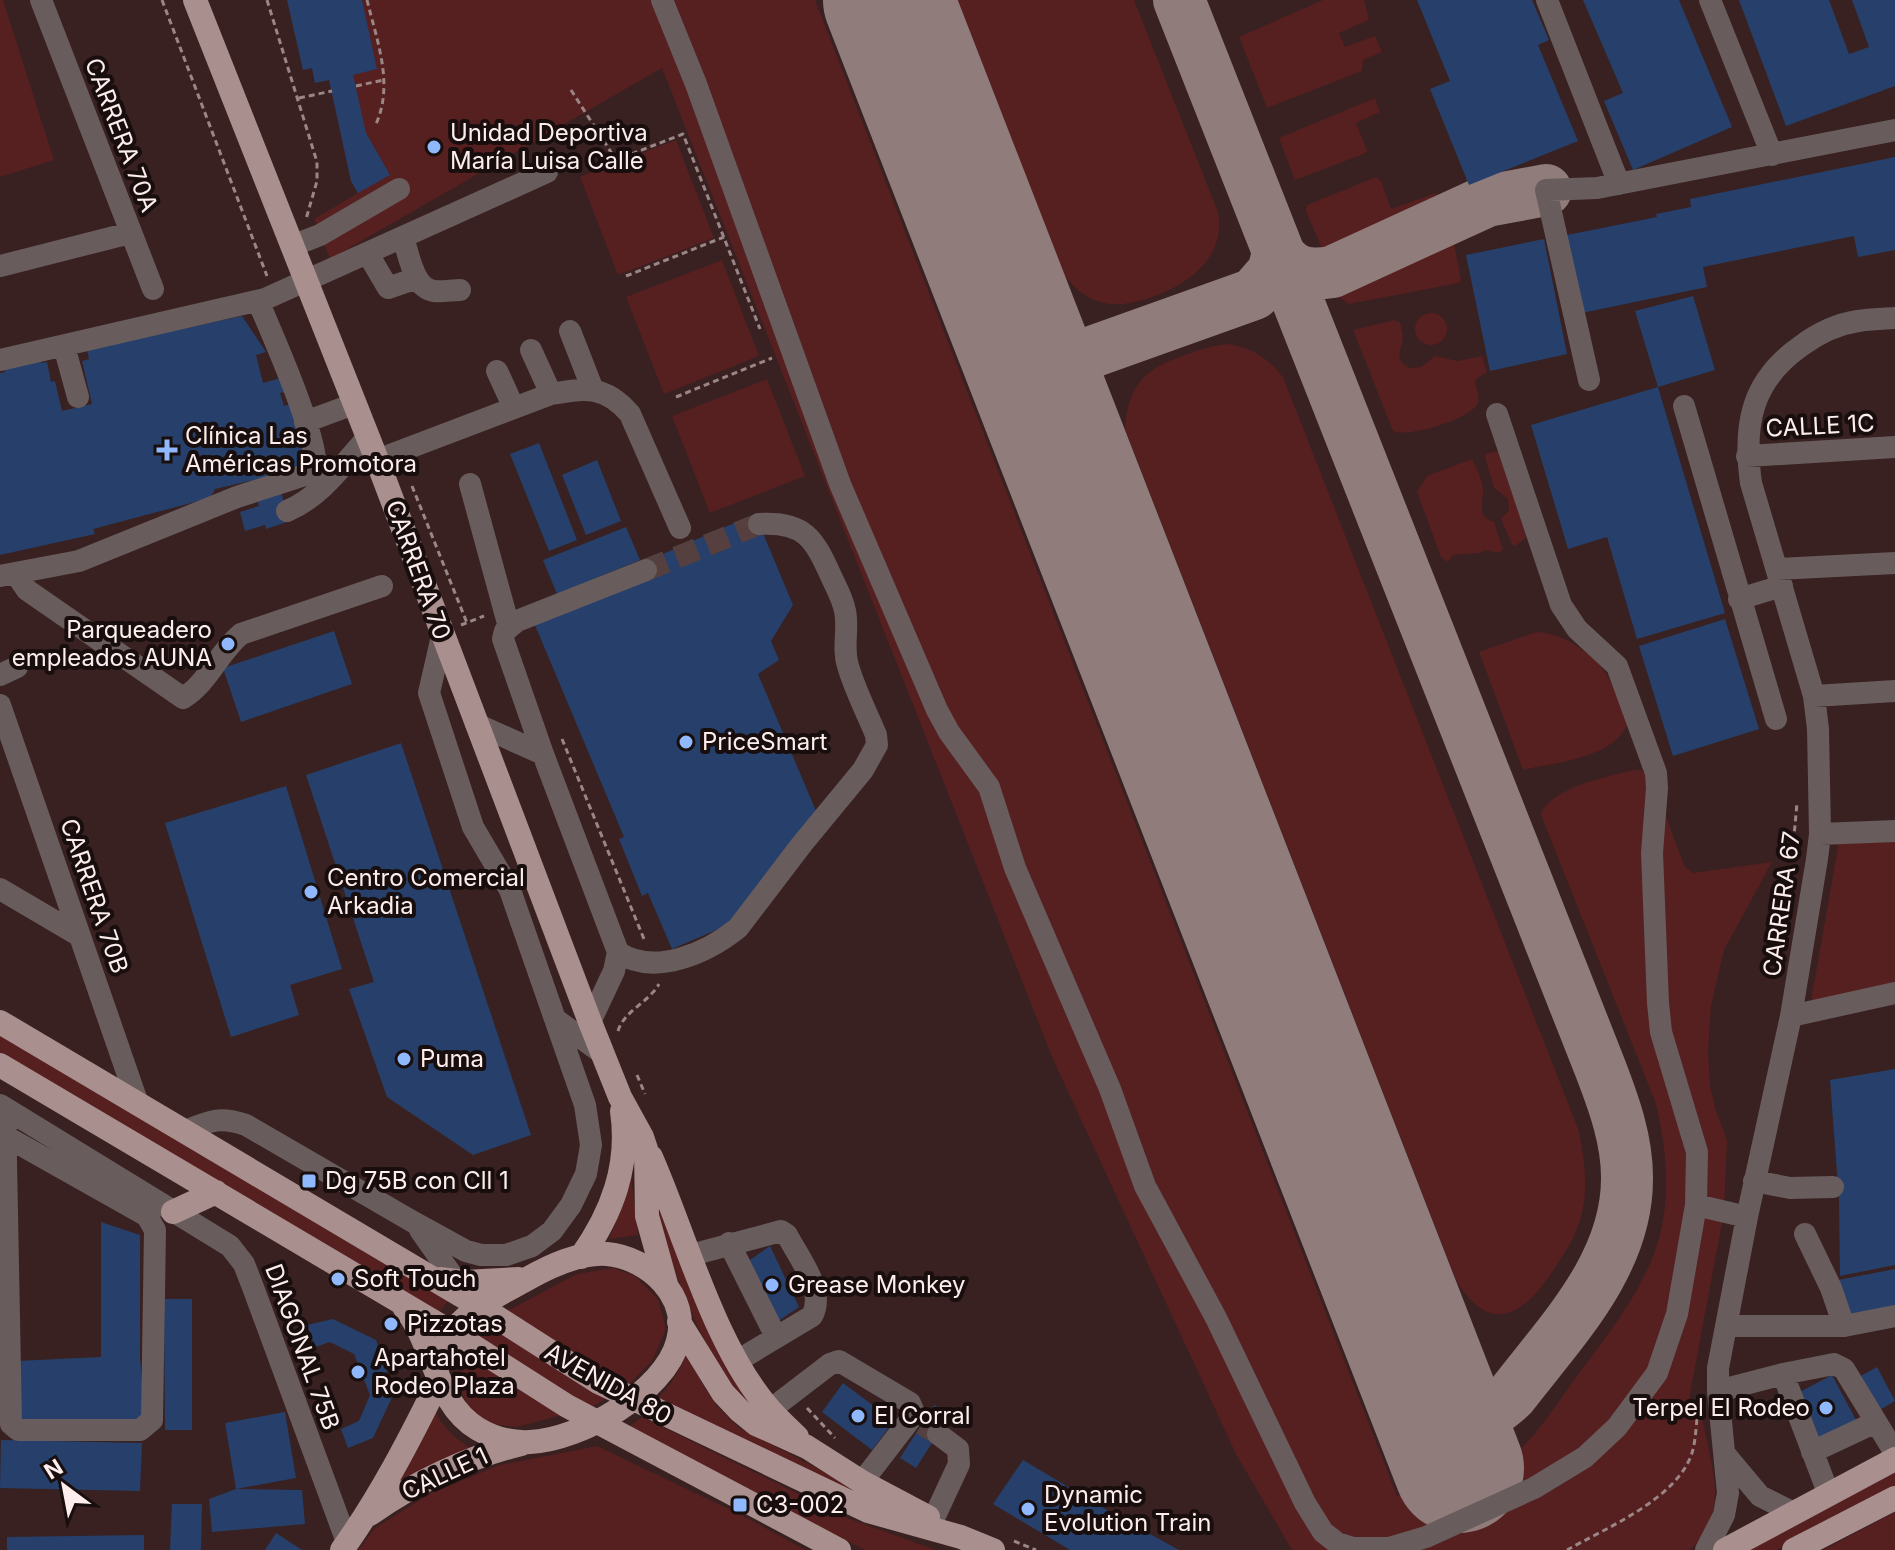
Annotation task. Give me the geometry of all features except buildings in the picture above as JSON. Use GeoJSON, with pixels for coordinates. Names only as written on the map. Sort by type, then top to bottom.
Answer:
{"type":"FeatureCollection","features":[{"type":"Feature","properties":{"kind":"main road","name":"CARRERA 70"},"geometry":{"type":"LineString","coordinates":[[195,0],[302,242],[305,281],[377,460],[602,1053],[620,1097],[642,1137],[647,1162],[647,1216],[666,1284],[675,1300],[679,1322],[712,1377],[740,1411],[756,1424],[807,1447]]}},
{"type":"Feature","properties":{"kind":"main road","name":"AVENIDA 80"},"geometry":{"type":"LineString","coordinates":[[0,1022],[444,1280],[560,1360],[632,1401],[868,1511],[961,1537],[993,1550]]}},
{"type":"Feature","properties":{"kind":"main road","name":"AVENIDA 80"},"geometry":{"type":"LineString","coordinates":[[0,1065],[397,1299],[533,1386],[839,1550]]}},
{"type":"Feature","properties":{"kind":"main road","name":"CARRERA 70"},"geometry":{"type":"LineString","coordinates":[[581,1257],[609,1212],[622,1169],[625,1134],[620,1097]]}},
{"type":"Feature","properties":{"kind":"main road"},"geometry":{"type":"LineString","coordinates":[[642,1137],[724,1337],[770,1410],[807,1447],[862,1482],[961,1537]]}},
{"type":"Feature","properties":{"kind":"main road"},"geometry":{"type":"LineString","coordinates":[[173,1212],[216,1192]]}},
{"type":"Feature","properties":{"kind":"main road"},"geometry":{"type":"LineString","coordinates":[[451,1332],[479,1306],[529,1277],[581,1257],[607,1254],[623,1258],[650,1271],[666,1284]]}},
{"type":"Feature","properties":{"kind":"main road"},"geometry":{"type":"LineString","coordinates":[[444,1280],[486,1282],[529,1277]]}},
{"type":"Feature","properties":{"kind":"main road"},"geometry":{"type":"LineString","coordinates":[[397,1299],[414,1320],[458,1412],[477,1428],[505,1440],[530,1442]]}},
{"type":"Feature","properties":{"kind":"main road","name":"CALLE 1"},"geometry":{"type":"LineString","coordinates":[[365,1518],[399,1495],[473,1459],[555,1438],[632,1401],[671,1357],[678,1340],[679,1322]]}},
{"type":"Feature","properties":{"kind":"main road","name":"CALLE 1"},"geometry":{"type":"LineString","coordinates":[[344,1546],[365,1518],[398,1461],[438,1375],[440,1352],[451,1332]]}},
{"type":"Feature","properties":{"kind":"main road"},"geometry":{"type":"LineString","coordinates":[[1725,1550],[1895,1456]]}},
{"type":"Feature","properties":{"kind":"main road"},"geometry":{"type":"LineString","coordinates":[[1794,1550],[1895,1498]]}},
{"type":"Feature","properties":{"kind":"street","name":"CARRERA 70A"},"geometry":{"type":"LineString","coordinates":[[41,0],[153,289]]}},
{"type":"Feature","properties":{"kind":"street"},"geometry":{"type":"LineString","coordinates":[[662,0],[701,98],[840,484],[923,681],[949,732],[989,787],[1015,868],[1110,1089],[1145,1186],[1216,1318],[1305,1503],[1323,1532],[1337,1543],[1353,1548],[1389,1548],[1446,1530],[1534,1488],[1585,1457],[1603,1442],[1647,1389],[1665,1356],[1677,1314],[1696,1205],[1695,1141],[1661,1032],[1658,1003],[1652,853],[1656,773],[1617,666],[1577,629],[1561,605],[1497,414]]}},
{"type":"Feature","properties":{"kind":"street"},"geometry":{"type":"LineString","coordinates":[[1547,0],[1619,184]]}},
{"type":"Feature","properties":{"kind":"street"},"geometry":{"type":"LineString","coordinates":[[1710,0],[1772,155]]}},
{"type":"Feature","properties":{"kind":"street"},"geometry":{"type":"LineString","coordinates":[[1589,380],[1546,190],[1580,190],[1619,184],[1895,130]]}},
{"type":"Feature","properties":{"kind":"street"},"geometry":{"type":"LineString","coordinates":[[0,360],[265,298],[547,172]]}},
{"type":"Feature","properties":{"kind":"street"},"geometry":{"type":"LineString","coordinates":[[302,242],[399,189]]}},
{"type":"Feature","properties":{"kind":"street"},"geometry":{"type":"LineString","coordinates":[[0,266],[130,233]]}},
{"type":"Feature","properties":{"kind":"street"},"geometry":{"type":"LineString","coordinates":[[403,238],[423,287],[433,291],[460,290]]}},
{"type":"Feature","properties":{"kind":"street"},"geometry":{"type":"LineString","coordinates":[[368,254],[388,288],[417,278]]}},
{"type":"Feature","properties":{"kind":"street"},"geometry":{"type":"LineString","coordinates":[[8,575],[79,561],[237,497],[309,475],[317,467],[265,298]]}},
{"type":"Feature","properties":{"kind":"street","name":"CARRERA 67"},"geometry":{"type":"LineString","coordinates":[[1706,1550],[1724,1515],[1728,1493],[1718,1368],[1754,1181],[1791,1016],[1820,834],[1818,729],[1814,696],[1759,515],[1747,456],[1752,415],[1771,370],[1809,340],[1856,321],[1895,318]]}},
{"type":"Feature","properties":{"kind":"street"},"geometry":{"type":"LineString","coordinates":[[570,331],[593,390]]}},
{"type":"Feature","properties":{"kind":"street"},"geometry":{"type":"LineString","coordinates":[[64,346],[78,397]]}},
{"type":"Feature","properties":{"kind":"street"},"geometry":{"type":"LineString","coordinates":[[531,350],[551,394]]}},
{"type":"Feature","properties":{"kind":"street"},"geometry":{"type":"LineString","coordinates":[[497,371],[514,408]]}},
{"type":"Feature","properties":{"kind":"street"},"geometry":{"type":"LineString","coordinates":[[377,460],[551,394],[593,390],[618,399],[630,414],[680,528]]}},
{"type":"Feature","properties":{"kind":"street"},"geometry":{"type":"LineString","coordinates":[[305,422],[354,404]]}},
{"type":"Feature","properties":{"kind":"street"},"geometry":{"type":"LineString","coordinates":[[1684,406],[1776,719]]}},
{"type":"Feature","properties":{"kind":"street"},"geometry":{"type":"LineString","coordinates":[[287,511],[318,492],[368,437]]}},
{"type":"Feature","properties":{"kind":"street","name":"CALLE 1C"},"geometry":{"type":"LineString","coordinates":[[1747,456],[1895,447]]}},
{"type":"Feature","properties":{"kind":"street"},"geometry":{"type":"LineString","coordinates":[[470,484],[509,627]]}},
{"type":"Feature","properties":{"kind":"street"},"geometry":{"type":"LineString","coordinates":[[618,952],[629,960],[678,960],[695,955],[738,928],[863,770],[877,745],[876,735],[848,667],[844,649],[846,614],[843,602],[817,544],[804,531],[784,524],[759,524]]}},
{"type":"Feature","properties":{"kind":"street"},"geometry":{"type":"LineString","coordinates":[[1739,599],[1780,577],[1895,563]]}},
{"type":"Feature","properties":{"kind":"street"},"geometry":{"type":"LineString","coordinates":[[590,1022],[614,971],[618,952],[503,639],[509,627],[517,621],[646,570]]}},
{"type":"Feature","properties":{"kind":"street"},"geometry":{"type":"LineString","coordinates":[[8,575],[183,698],[195,691],[231,642],[241,634],[382,586]]}},
{"type":"Feature","properties":{"kind":"street"},"geometry":{"type":"LineString","coordinates":[[185,1131],[212,1120],[226,1119],[246,1125],[415,1223],[466,1251],[481,1255],[506,1255],[532,1246],[552,1231],[571,1205],[586,1174],[591,1145],[585,1105],[510,890],[473,827],[422,695],[442,636]]}},
{"type":"Feature","properties":{"kind":"street"},"geometry":{"type":"LineString","coordinates":[[1814,696],[1895,691]]}},
{"type":"Feature","properties":{"kind":"street","name":"CARRERA 70B"},"geometry":{"type":"LineString","coordinates":[[0,705],[138,1104]]}},
{"type":"Feature","properties":{"kind":"street"},"geometry":{"type":"LineString","coordinates":[[476,724],[543,754]]}},
{"type":"Feature","properties":{"kind":"street"},"geometry":{"type":"LineString","coordinates":[[1820,834],[1895,831]]}},
{"type":"Feature","properties":{"kind":"street"},"geometry":{"type":"LineString","coordinates":[[0,889],[80,936]]}},
{"type":"Feature","properties":{"kind":"street"},"geometry":{"type":"LineString","coordinates":[[1791,1016],[1895,993]]}},
{"type":"Feature","properties":{"kind":"street"},"geometry":{"type":"LineString","coordinates":[[555,1019],[602,1053]]}},
{"type":"Feature","properties":{"kind":"street"},"geometry":{"type":"LineString","coordinates":[[2,1107],[11,1424],[18,1430],[140,1430],[152,1420],[155,1230],[147,1216],[5,1136]]}},
{"type":"Feature","properties":{"kind":"street","name":"DIAGONAL 75B"},"geometry":{"type":"LineString","coordinates":[[2,1107],[230,1246],[244,1264],[344,1546]]}},
{"type":"Feature","properties":{"kind":"street"},"geometry":{"type":"LineString","coordinates":[[1754,1181],[1790,1188],[1833,1187]]}},
{"type":"Feature","properties":{"kind":"street"},"geometry":{"type":"LineString","coordinates":[[1696,1205],[1747,1217]]}},
{"type":"Feature","properties":{"kind":"street"},"geometry":{"type":"LineString","coordinates":[[415,1223],[444,1280]]}},
{"type":"Feature","properties":{"kind":"street"},"geometry":{"type":"LineString","coordinates":[[691,1255],[781,1231],[787,1235],[817,1293],[818,1305],[812,1316],[737,1361]]}},
{"type":"Feature","properties":{"kind":"street"},"geometry":{"type":"LineString","coordinates":[[1805,1234],[1831,1288],[1844,1326]]}},
{"type":"Feature","properties":{"kind":"street"},"geometry":{"type":"LineString","coordinates":[[729,1243],[776,1337]]}},
{"type":"Feature","properties":{"kind":"street"},"geometry":{"type":"LineString","coordinates":[[1726,1326],[1844,1326],[1895,1316]]}},
{"type":"Feature","properties":{"kind":"street"},"geometry":{"type":"LineString","coordinates":[[770,1410],[830,1364],[839,1361],[910,1403],[924,1425],[958,1449],[959,1464],[933,1520]]}},
{"type":"Feature","properties":{"kind":"street"},"geometry":{"type":"LineString","coordinates":[[1718,1391],[1834,1364],[1844,1369],[1895,1456]]}},
{"type":"Feature","properties":{"kind":"street"},"geometry":{"type":"LineString","coordinates":[[1783,1374],[1829,1495]]}},
{"type":"Feature","properties":{"kind":"street"},"geometry":{"type":"LineString","coordinates":[[1812,1452],[1876,1422]]}},
{"type":"Feature","properties":{"kind":"street"},"geometry":{"type":"LineString","coordinates":[[862,1482],[924,1425]]}},
{"type":"Feature","properties":{"kind":"street"},"geometry":{"type":"LineString","coordinates":[[1723,1451],[1760,1496],[1794,1513]]}},
{"type":"Feature","properties":{"kind":"path"},"geometry":{"type":"LineString","coordinates":[[162,0],[265,298]]}},
{"type":"Feature","properties":{"kind":"path"},"geometry":{"type":"LineString","coordinates":[[267,0],[317,162],[317,181],[302,242]]}},
{"type":"Feature","properties":{"kind":"path"},"geometry":{"type":"LineString","coordinates":[[367,0],[385,80],[383,109],[376,124]]}},
{"type":"Feature","properties":{"kind":"path"},"geometry":{"type":"LineString","coordinates":[[356,86],[385,80]]}},
{"type":"Feature","properties":{"kind":"path"},"geometry":{"type":"LineString","coordinates":[[571,90],[616,160],[683,134],[761,331]]}},
{"type":"Feature","properties":{"kind":"path"},"geometry":{"type":"LineString","coordinates":[[299,98],[332,91]]}},
{"type":"Feature","properties":{"kind":"path"},"geometry":{"type":"LineString","coordinates":[[626,276],[724,237]]}},
{"type":"Feature","properties":{"kind":"path"},"geometry":{"type":"LineString","coordinates":[[676,397],[772,358]]}},
{"type":"Feature","properties":{"kind":"path"},"geometry":{"type":"LineString","coordinates":[[1787,905],[1797,803]]}},
{"type":"Feature","properties":{"kind":"path"},"geometry":{"type":"LineString","coordinates":[[1567,1550],[1654,1500],[1674,1482],[1692,1453],[1698,1409]]}},
{"type":"Feature","properties":{"kind":"shaded area"},"geometry":{"type":"Polygon","coordinates":[[[0,0],[3,0],[54,160],[0,177],[0,0]]]}},
{"type":"Feature","properties":{"kind":"shaded area"},"geometry":{"type":"Polygon","coordinates":[[[287,0],[815,0],[1397,1496],[1425,1486],[1442,1489],[1475,1477],[1507,1460],[1529,1441],[1621,1315],[1653,1255],[1662,1224],[1666,1189],[1664,1150],[1656,1104],[1541,815],[1555,798],[1581,785],[1635,770],[1641,770],[1650,777],[1652,792],[1647,851],[1657,1004],[1660,1032],[1693,1141],[1694,1198],[1671,1324],[1659,1363],[1629,1408],[1607,1432],[1561,1468],[1447,1525],[1404,1541],[1366,1547],[1339,1540],[1327,1530],[1285,1457],[1234,1347],[1150,1187],[1119,1102],[1113,1104],[1131,1164],[1144,1192],[1219,1330],[1291,1483],[1320,1532],[1329,1541],[1350,1550],[1292,1550],[1236,1454],[1052,1057],[662,68],[330,259],[314,219],[358,193],[351,181],[329,80],[315,83],[312,68],[303,70],[287,0]]]}},
{"type":"Feature","properties":{"kind":"shaded area"},"geometry":{"type":"Polygon","coordinates":[[[951,0],[1134,0],[1218,212],[1219,228],[1210,257],[1189,278],[1161,294],[1122,304],[1097,301],[1069,281],[1049,253],[951,0]]]}},
{"type":"Feature","properties":{"kind":"shaded area"},"geometry":{"type":"Polygon","coordinates":[[[1323,0],[1364,0],[1369,20],[1339,33],[1345,47],[1375,36],[1382,52],[1363,60],[1362,71],[1267,108],[1239,37],[1323,0]]]}},
{"type":"Feature","properties":{"kind":"shaded area"},"geometry":{"type":"Polygon","coordinates":[[[1375,98],[1380,112],[1356,123],[1366,153],[1295,180],[1279,138],[1375,98]]]}},
{"type":"Feature","properties":{"kind":"shaded area"},"geometry":{"type":"Polygon","coordinates":[[[676,140],[714,238],[618,275],[580,177],[676,140]]]}},
{"type":"Feature","properties":{"kind":"shaded area"},"geometry":{"type":"Polygon","coordinates":[[[1376,177],[1381,181],[1391,209],[1436,193],[1442,205],[1336,260],[1327,260],[1306,211],[1307,205],[1376,177]]]}},
{"type":"Feature","properties":{"kind":"shaded area"},"geometry":{"type":"Polygon","coordinates":[[[1449,232],[1453,238],[1461,279],[1459,283],[1349,304],[1339,297],[1338,287],[1345,279],[1449,232]]]}},
{"type":"Feature","properties":{"kind":"shaded area"},"geometry":{"type":"Polygon","coordinates":[[[722,260],[759,356],[664,394],[626,297],[722,260]]]}},
{"type":"Feature","properties":{"kind":"shaded area"},"geometry":{"type":"Polygon","coordinates":[[[1431,313],[1442,318],[1447,329],[1442,340],[1431,345],[1420,340],[1415,329],[1420,318],[1431,313]]]}},
{"type":"Feature","properties":{"kind":"shaded area"},"geometry":{"type":"Polygon","coordinates":[[[1394,320],[1400,323],[1403,335],[1400,358],[1409,368],[1421,367],[1435,356],[1458,361],[1482,356],[1487,372],[1475,380],[1479,400],[1471,411],[1424,430],[1393,431],[1353,330],[1394,320]]]}},
{"type":"Feature","properties":{"kind":"shaded area"},"geometry":{"type":"Polygon","coordinates":[[[1230,344],[1260,355],[1283,377],[1579,1131],[1585,1184],[1577,1230],[1545,1282],[1533,1296],[1509,1313],[1496,1314],[1483,1310],[1469,1299],[1456,1280],[1125,429],[1134,391],[1147,374],[1168,361],[1230,344]]]}},
{"type":"Feature","properties":{"kind":"shaded area"},"geometry":{"type":"Polygon","coordinates":[[[767,379],[805,476],[710,513],[672,416],[767,379]]]}},
{"type":"Feature","properties":{"kind":"shaded area"},"geometry":{"type":"Polygon","coordinates":[[[1497,451],[1527,537],[1515,546],[1501,519],[1509,510],[1508,499],[1494,488],[1485,457],[1497,451]]]}},
{"type":"Feature","properties":{"kind":"shaded area"},"geometry":{"type":"Polygon","coordinates":[[[1472,459],[1483,486],[1482,513],[1494,522],[1503,550],[1498,553],[1485,550],[1453,555],[1446,561],[1441,557],[1417,492],[1427,476],[1472,459]]]}},
{"type":"Feature","properties":{"kind":"shaded area"},"geometry":{"type":"Polygon","coordinates":[[[1536,632],[1568,641],[1594,659],[1614,688],[1628,724],[1620,736],[1596,752],[1523,770],[1479,652],[1536,632]]]}},
{"type":"Feature","properties":{"kind":"shaded area"},"geometry":{"type":"Polygon","coordinates":[[[1659,798],[1684,865],[1692,873],[1772,862],[1724,950],[1711,1006],[1708,1052],[1710,1086],[1727,1140],[1724,1212],[1689,1399],[1700,1408],[1712,1464],[1715,1495],[1711,1518],[1700,1540],[1689,1550],[1396,1550],[1521,1499],[1642,1403],[1700,1194],[1670,1049],[1659,798]]]}},
{"type":"Feature","properties":{"kind":"shaded area"},"geometry":{"type":"Polygon","coordinates":[[[1895,837],[1895,984],[1811,1001],[1839,841],[1895,837]]]}},
{"type":"Feature","properties":{"kind":"shaded area"},"geometry":{"type":"Polygon","coordinates":[[[0,1031],[449,1300],[437,1314],[0,1057],[0,1031]]]}},
{"type":"Feature","properties":{"kind":"shaded area"},"geometry":{"type":"Polygon","coordinates":[[[629,1159],[638,1235],[609,1239],[616,1222],[629,1159]]]}},
{"type":"Feature","properties":{"kind":"shaded area"},"geometry":{"type":"Polygon","coordinates":[[[656,1192],[762,1418],[745,1404],[729,1384],[700,1332],[675,1271],[659,1215],[656,1192]]]}},
{"type":"Feature","properties":{"kind":"shaded area"},"geometry":{"type":"Polygon","coordinates":[[[613,1268],[635,1276],[658,1299],[666,1329],[652,1361],[631,1382],[592,1407],[517,1427],[492,1424],[480,1418],[468,1406],[458,1385],[462,1363],[478,1332],[505,1312],[577,1274],[613,1268]]]}},
{"type":"Feature","properties":{"kind":"shaded area"},"geometry":{"type":"Polygon","coordinates":[[[687,1352],[717,1406],[738,1427],[834,1477],[883,1508],[655,1400],[674,1378],[687,1352]]]}},
{"type":"Feature","properties":{"kind":"shaded area"},"geometry":{"type":"Polygon","coordinates":[[[433,1406],[450,1432],[475,1451],[393,1488],[433,1406]]]}},
{"type":"Feature","properties":{"kind":"shaded area"},"geometry":{"type":"Polygon","coordinates":[[[642,1417],[847,1518],[936,1550],[865,1550],[627,1428],[642,1417]]]}},
{"type":"Feature","properties":{"kind":"shaded area"},"geometry":{"type":"Polygon","coordinates":[[[597,1446],[806,1550],[358,1550],[375,1528],[431,1493],[500,1465],[597,1446]]]}},
{"type":"Feature","properties":{"kind":"shaded area"},"geometry":{"type":"Polygon","coordinates":[[[1895,1468],[1895,1488],[1777,1550],[1740,1550],[1895,1468]]]}},
{"type":"Feature","properties":{"kind":"shaded area"},"geometry":{"type":"Polygon","coordinates":[[[1895,1512],[1895,1550],[1823,1550],[1895,1512]]]}},
{"type":"Feature","properties":{"kind":"taxiway"},"geometry":{"type":"LineString","coordinates":[[1179,0],[1601,1070],[1625,1149],[1627,1177],[1624,1209],[1616,1239],[1588,1295],[1551,1346],[1512,1395],[1481,1416],[1472,1418],[1453,1414],[1432,1397]]}},
{"type":"Feature","properties":{"kind":"taxiway"},"geometry":{"type":"LineString","coordinates":[[1278,253],[1301,272],[1332,272],[1487,201],[1546,190]]}},
{"type":"Feature","properties":{"kind":"taxiway"},"geometry":{"type":"LineString","coordinates":[[1022,344],[1039,359],[1060,361],[1075,358],[1254,294],[1273,272],[1278,253]]}},
{"type":"Feature","properties":{"kind":"taxiway"},"geometry":{"type":"LineString","coordinates":[[1048,411],[1047,393],[1051,380],[1075,358]]}},
{"type":"Feature","properties":{"kind":"runway"},"geometry":{"type":"LineString","coordinates":[[888,0],[1459,1468]]}},
{"type":"Feature","properties":{"kind":"tunnel"},"geometry":{"type":"LineString","coordinates":[[646,570],[759,524]]}},
{"type":"Feature","properties":{"kind":"tunnel"},"geometry":{"type":"LineString","coordinates":[[922,1424],[938,1434]]}},
{"type":"Feature","properties":{"kind":"place","name":"Unidad Deportiva María Luisa Calle"},"geometry":{"type":"Point","coordinates":[434,147]}},
{"type":"Feature","properties":{"kind":"place","name":"Clínica Las Américas Promotora"},"geometry":{"type":"Point","coordinates":[167,450]}},
{"type":"Feature","properties":{"kind":"place","name":"Parqueadero empleados AUNA"},"geometry":{"type":"Point","coordinates":[228,644]}},
{"type":"Feature","properties":{"kind":"place","name":"PriceSmart"},"geometry":{"type":"Point","coordinates":[686,742]}},
{"type":"Feature","properties":{"kind":"place","name":"Centro Comercial Arkadia"},"geometry":{"type":"Point","coordinates":[311,892]}},
{"type":"Feature","properties":{"kind":"place","name":"Puma"},"geometry":{"type":"Point","coordinates":[404,1059]}},
{"type":"Feature","properties":{"kind":"place","name":"Dg 75B con Cll 1"},"geometry":{"type":"Point","coordinates":[309,1181]}},
{"type":"Feature","properties":{"kind":"place","name":"Soft Touch"},"geometry":{"type":"Point","coordinates":[338,1279]}},
{"type":"Feature","properties":{"kind":"place","name":"Grease Monkey"},"geometry":{"type":"Point","coordinates":[772,1285]}},
{"type":"Feature","properties":{"kind":"place","name":"Pizzotas"},"geometry":{"type":"Point","coordinates":[391,1324]}},
{"type":"Feature","properties":{"kind":"place","name":"Apartahotel Rodeo Plaza"},"geometry":{"type":"Point","coordinates":[358,1372]}},
{"type":"Feature","properties":{"kind":"place","name":"Terpel El Rodeo"},"geometry":{"type":"Point","coordinates":[1826,1408]}},
{"type":"Feature","properties":{"kind":"place","name":"El Corral"},"geometry":{"type":"Point","coordinates":[858,1416]}},
{"type":"Feature","properties":{"kind":"place","name":"C3-002"},"geometry":{"type":"Point","coordinates":[740,1505]}},
{"type":"Feature","properties":{"kind":"place","name":"Dynamic Evolution Train"},"geometry":{"type":"Point","coordinates":[1028,1509]}}]}
